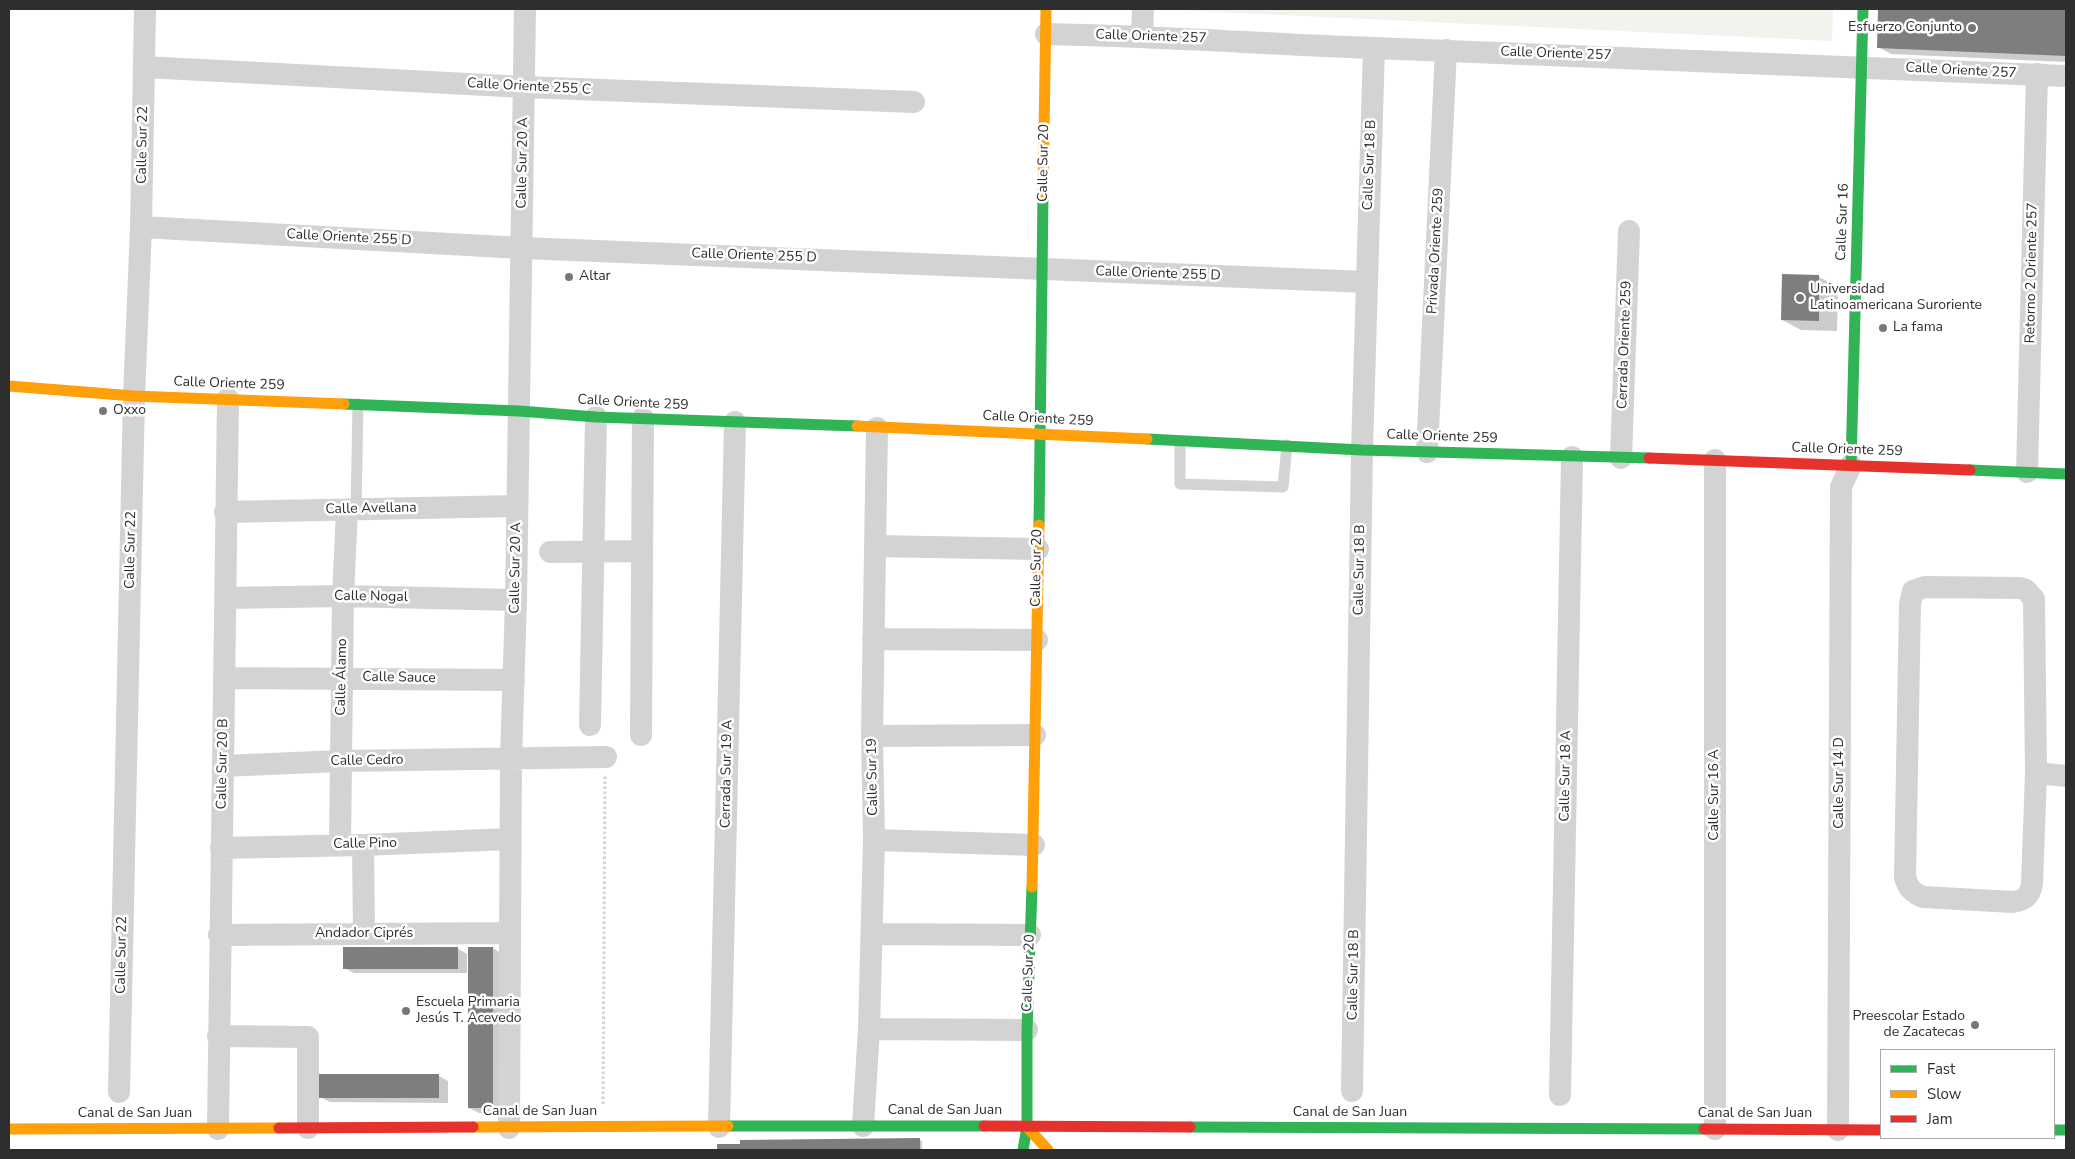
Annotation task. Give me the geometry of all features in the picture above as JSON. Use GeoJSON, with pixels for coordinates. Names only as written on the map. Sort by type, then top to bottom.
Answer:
{"type":"FeatureCollection","features":[{"type":"Feature","properties":{"kind":"street","name":"Calle Sur 22"},"geometry":{"type":"LineString","coordinates":[[119,1092],[134,396],[141,228],[145,9]]}},
{"type":"Feature","properties":{"kind":"street","name":"Calle Sur 20 A"},"geometry":{"type":"LineString","coordinates":[[508,1128],[511,758],[516,600],[525,9]]}},
{"type":"Feature","properties":{"kind":"street","name":"Calle Sur 20"},"geometry":{"type":"LineString","coordinates":[[1023,1150],[1027,1127],[1027,1030],[1034,845],[1046,9]]}},
{"type":"Feature","properties":{"kind":"street"},"geometry":{"type":"LineString","coordinates":[[1142,9],[1142,36]]}},
{"type":"Feature","properties":{"kind":"street","name":"Calle Sur 16"},"geometry":{"type":"LineString","coordinates":[[1851,465],[1863,9]]}},
{"type":"Feature","properties":{"kind":"street","name":"Calle Oriente 257"},"geometry":{"type":"LineString","coordinates":[[1046,34],[1142,36],[1374,48],[1862,66],[2066,76]]}},
{"type":"Feature","properties":{"kind":"street","name":"Calle Sur 18 B"},"geometry":{"type":"LineString","coordinates":[[1352,1091],[1362,450],[1374,48]]}},
{"type":"Feature","properties":{"kind":"street","name":"Privada Oriente 259"},"geometry":{"type":"LineString","coordinates":[[1427,452],[1446,50]]}},
{"type":"Feature","properties":{"kind":"street","name":"Calle Oriente 255 C"},"geometry":{"type":"LineString","coordinates":[[145,67],[524,87],[914,102]]}},
{"type":"Feature","properties":{"kind":"street","name":"Retorno 2 Oriente 257"},"geometry":{"type":"LineString","coordinates":[[2026,472],[2037,74]]}},
{"type":"Feature","properties":{"kind":"street","name":"Calle Oriente 255 D"},"geometry":{"type":"LineString","coordinates":[[141,228],[522,248],[1367,282]]}},
{"type":"Feature","properties":{"kind":"street","name":"Cerrada Oriente 259"},"geometry":{"type":"LineString","coordinates":[[1621,458],[1629,232]]}},
{"type":"Feature","properties":{"kind":"street","name":"Calle Oriente 259"},"geometry":{"type":"LineString","coordinates":[[9,386],[134,396],[519,410],[596,417],[1039,433],[1362,450],[1715,460],[2066,474]]}},
{"type":"Feature","properties":{"kind":"street","name":"Calle Sur 20 B"},"geometry":{"type":"LineString","coordinates":[[218,1129],[219,934],[228,399]]}},
{"type":"Feature","properties":{"kind":"street"},"geometry":{"type":"LineString","coordinates":[[590,726],[596,417]]}},
{"type":"Feature","properties":{"kind":"street"},"geometry":{"type":"LineString","coordinates":[[641,735],[643,418]]}},
{"type":"Feature","properties":{"kind":"street","name":"Cerrada Sur 19 A"},"geometry":{"type":"LineString","coordinates":[[719,1127],[735,422]]}},
{"type":"Feature","properties":{"kind":"street","name":"Calle Sur 19"},"geometry":{"type":"LineString","coordinates":[[863,1126],[869,1029],[874,840],[872,736],[877,428]]}},
{"type":"Feature","properties":{"kind":"street","name":"Calle Sur 18 A"},"geometry":{"type":"LineString","coordinates":[[1560,1095],[1572,457]]}},
{"type":"Feature","properties":{"kind":"street","name":"Calle Sur 16 A"},"geometry":{"type":"LineString","coordinates":[[1714,1129],[1715,460]]}},
{"type":"Feature","properties":{"kind":"street","name":"Calle Sur 14 D"},"geometry":{"type":"LineString","coordinates":[[1838,1130],[1841,487],[1851,465]]}},
{"type":"Feature","properties":{"kind":"street","name":"Calle Avellana"},"geometry":{"type":"LineString","coordinates":[[225,512],[517,506]]}},
{"type":"Feature","properties":{"kind":"street","name":"Calle Álamo"},"geometry":{"type":"LineString","coordinates":[[340,845],[343,596],[352,510]]}},
{"type":"Feature","properties":{"kind":"street"},"geometry":{"type":"LineString","coordinates":[[875,546],[1038,549]]}},
{"type":"Feature","properties":{"kind":"street"},"geometry":{"type":"LineString","coordinates":[[550,552],[642,551]]}},
{"type":"Feature","properties":{"kind":"street"},"geometry":{"type":"LineString","coordinates":[[1925,587],[2020,588],[2031,594],[2035,606],[2036,773],[2032,884],[2031,891],[2027,897],[2013,902],[1923,897],[1911,890],[1905,877],[1910,604],[1913,591],[1925,587]]}},
{"type":"Feature","properties":{"kind":"street","name":"Calle Nogal"},"geometry":{"type":"LineString","coordinates":[[225,598],[343,596],[516,600]]}},
{"type":"Feature","properties":{"kind":"street"},"geometry":{"type":"LineString","coordinates":[[873,639],[1037,640]]}},
{"type":"Feature","properties":{"kind":"street","name":"Calle Sauce"},"geometry":{"type":"LineString","coordinates":[[224,678],[343,677],[514,680]]}},
{"type":"Feature","properties":{"kind":"street"},"geometry":{"type":"LineString","coordinates":[[872,736],[1035,735]]}},
{"type":"Feature","properties":{"kind":"street","name":"Calle Cedro"},"geometry":{"type":"LineString","coordinates":[[223,766],[340,761],[606,757]]}},
{"type":"Feature","properties":{"kind":"street"},"geometry":{"type":"LineString","coordinates":[[2036,773],[2066,776]]}},
{"type":"Feature","properties":{"kind":"street","name":"Calle Pino"},"geometry":{"type":"LineString","coordinates":[[221,848],[510,839]]}},
{"type":"Feature","properties":{"kind":"street"},"geometry":{"type":"LineString","coordinates":[[874,840],[1034,845]]}},
{"type":"Feature","properties":{"kind":"street"},"geometry":{"type":"LineString","coordinates":[[363,845],[364,934]]}},
{"type":"Feature","properties":{"kind":"street","name":"Andador Ciprés"},"geometry":{"type":"LineString","coordinates":[[219,934],[510,933]]}},
{"type":"Feature","properties":{"kind":"street"},"geometry":{"type":"LineString","coordinates":[[872,934],[1030,935]]}},
{"type":"Feature","properties":{"kind":"street"},"geometry":{"type":"LineString","coordinates":[[869,1029],[1027,1030]]}},
{"type":"Feature","properties":{"kind":"street"},"geometry":{"type":"LineString","coordinates":[[218,1036],[308,1037],[308,1128]]}},
{"type":"Feature","properties":{"kind":"street","name":"Canal de San Juan"},"geometry":{"type":"LineString","coordinates":[[9,1129],[863,1126],[1880,1130]]}},
{"type":"Feature","properties":{"kind":"street"},"geometry":{"type":"LineString","coordinates":[[1027,1127],[1048,1150]]}},
{"type":"Feature","properties":{"kind":"lane","name":"Calle Álamo"},"geometry":{"type":"LineString","coordinates":[[352,510],[358,404]]}},
{"type":"Feature","properties":{"kind":"lane"},"geometry":{"type":"LineString","coordinates":[[1180,441],[1180,484],[1284,487],[1287,445]]}},
{"type":"Feature","properties":{"kind":"path"},"geometry":{"type":"LineString","coordinates":[[603,1127],[606,757]]}},
{"type":"Feature","properties":{"kind":"shaded area"},"geometry":{"type":"Polygon","coordinates":[[[1154,9],[1833,9],[1832,41],[1154,9]]]}},
{"type":"Feature","properties":{"kind":"building","name":"Esfuerzo Conjunto"},"geometry":{"type":"Polygon","coordinates":[[[1878,9],[2066,9],[2066,56],[1877,48],[1878,9]]]}},
{"type":"Feature","properties":{"kind":"building","name":"Universidad Latinoamericana Suroriente"},"geometry":{"type":"Polygon","coordinates":[[[1782,274],[1819,275],[1819,321],[1781,320],[1782,274]]]}},
{"type":"Feature","properties":{"kind":"building"},"geometry":{"type":"Polygon","coordinates":[[[343,947],[458,947],[458,969],[343,969],[343,947]]]}},
{"type":"Feature","properties":{"kind":"building"},"geometry":{"type":"Polygon","coordinates":[[[468,947],[493,947],[493,1108],[468,1108],[468,947]]]}},
{"type":"Feature","properties":{"kind":"building"},"geometry":{"type":"Polygon","coordinates":[[[319,1074],[439,1074],[439,1098],[319,1098],[319,1074]]]}},
{"type":"Feature","properties":{"kind":"building"},"geometry":{"type":"Polygon","coordinates":[[[920,1138],[920,1150],[717,1150],[717,1144],[740,1144],[740,1140],[920,1138]]]}},
{"type":"Feature","properties":{"kind":"traffic: fast"},"geometry":{"type":"LineString","coordinates":[[1851,465],[1863,9]]}},
{"type":"Feature","properties":{"kind":"traffic: fast"},"geometry":{"type":"LineString","coordinates":[[1039,525],[1043,193]]}},
{"type":"Feature","properties":{"kind":"traffic: fast"},"geometry":{"type":"LineString","coordinates":[[344,404],[519,411],[596,417],[857,426]]}},
{"type":"Feature","properties":{"kind":"traffic: fast"},"geometry":{"type":"LineString","coordinates":[[1147,439],[1362,450],[1649,458]]}},
{"type":"Feature","properties":{"kind":"traffic: fast"},"geometry":{"type":"LineString","coordinates":[[1970,470],[2066,474]]}},
{"type":"Feature","properties":{"kind":"traffic: fast"},"geometry":{"type":"LineString","coordinates":[[1023,1150],[1027,1127],[1027,1030],[1032,887]]}},
{"type":"Feature","properties":{"kind":"traffic: fast"},"geometry":{"type":"LineString","coordinates":[[728,1126],[984,1126]]}},
{"type":"Feature","properties":{"kind":"traffic: fast"},"geometry":{"type":"LineString","coordinates":[[1190,1127],[1704,1129]]}},
{"type":"Feature","properties":{"kind":"traffic: fast"},"geometry":{"type":"LineString","coordinates":[[2055,1130],[2066,1130]]}},
{"type":"Feature","properties":{"kind":"traffic: slow"},"geometry":{"type":"LineString","coordinates":[[1043,193],[1046,9]]}},
{"type":"Feature","properties":{"kind":"traffic: slow"},"geometry":{"type":"LineString","coordinates":[[9,386],[134,396],[344,404]]}},
{"type":"Feature","properties":{"kind":"traffic: slow"},"geometry":{"type":"LineString","coordinates":[[857,426],[1147,439]]}},
{"type":"Feature","properties":{"kind":"traffic: slow"},"geometry":{"type":"LineString","coordinates":[[1032,887],[1039,525]]}},
{"type":"Feature","properties":{"kind":"traffic: slow"},"geometry":{"type":"LineString","coordinates":[[473,1127],[728,1126]]}},
{"type":"Feature","properties":{"kind":"traffic: slow"},"geometry":{"type":"LineString","coordinates":[[1027,1127],[1048,1150]]}},
{"type":"Feature","properties":{"kind":"traffic: slow"},"geometry":{"type":"LineString","coordinates":[[9,1129],[279,1128]]}},
{"type":"Feature","properties":{"kind":"traffic: jam"},"geometry":{"type":"LineString","coordinates":[[1649,458],[1970,470]]}},
{"type":"Feature","properties":{"kind":"traffic: jam"},"geometry":{"type":"LineString","coordinates":[[984,1126],[1190,1127]]}},
{"type":"Feature","properties":{"kind":"traffic: jam"},"geometry":{"type":"LineString","coordinates":[[279,1128],[473,1127]]}},
{"type":"Feature","properties":{"kind":"traffic: jam"},"geometry":{"type":"LineString","coordinates":[[1704,1129],[1880,1130]]}},
{"type":"Feature","properties":{"kind":"place","name":"Esfuerzo Conjunto"},"geometry":{"type":"Point","coordinates":[1972,28]}},
{"type":"Feature","properties":{"kind":"place","name":"Altar"},"geometry":{"type":"Point","coordinates":[569,277]}},
{"type":"Feature","properties":{"kind":"place","name":"Universidad Latinoamericana Suroriente"},"geometry":{"type":"Point","coordinates":[1800,298]}},
{"type":"Feature","properties":{"kind":"place","name":"La fama"},"geometry":{"type":"Point","coordinates":[1883,328]}},
{"type":"Feature","properties":{"kind":"place","name":"Oxxo"},"geometry":{"type":"Point","coordinates":[103,411]}},
{"type":"Feature","properties":{"kind":"place","name":"Escuela Primaria Jesús T. Acevedo"},"geometry":{"type":"Point","coordinates":[406,1011]}},
{"type":"Feature","properties":{"kind":"place","name":"Preescolar Estado de Zacatecas"},"geometry":{"type":"Point","coordinates":[1975,1025]}}]}
